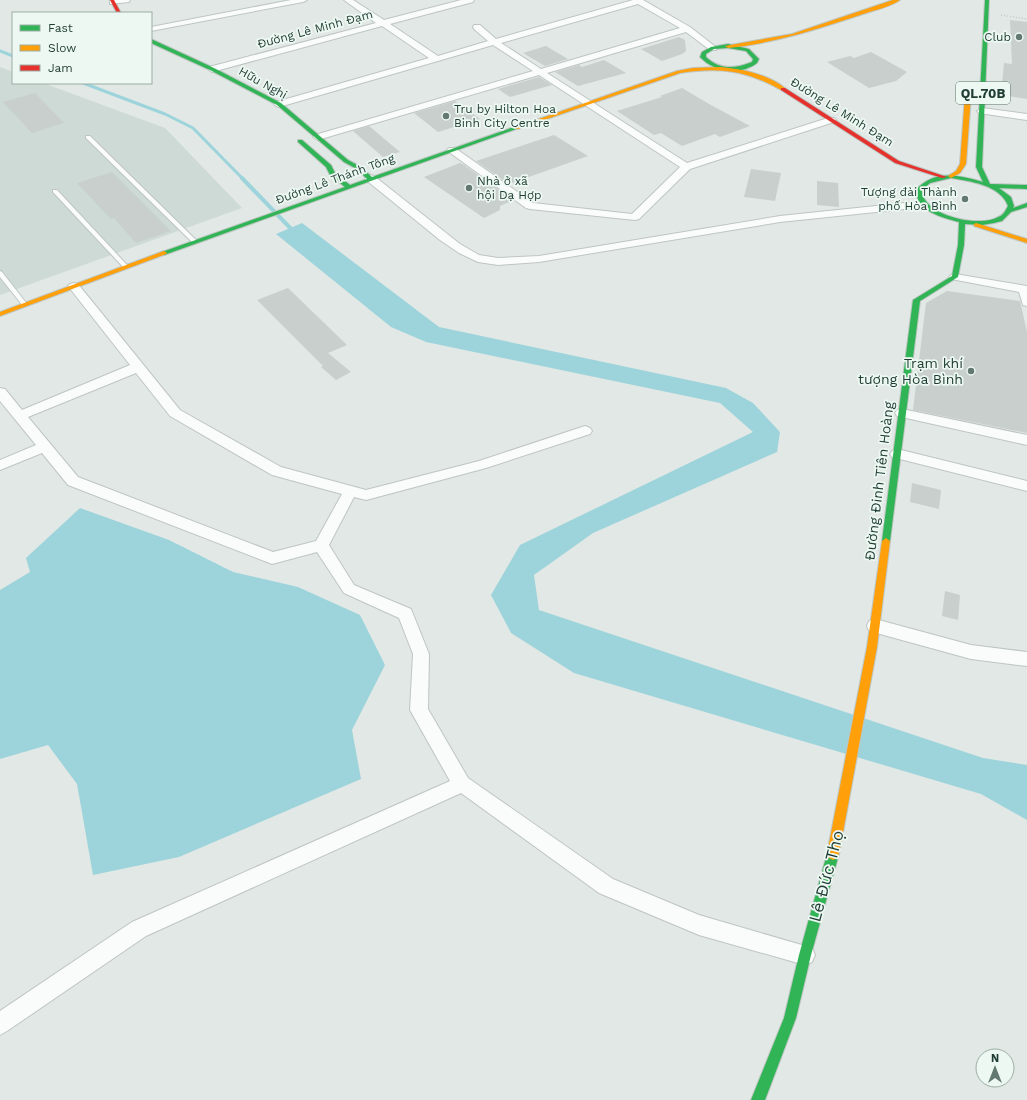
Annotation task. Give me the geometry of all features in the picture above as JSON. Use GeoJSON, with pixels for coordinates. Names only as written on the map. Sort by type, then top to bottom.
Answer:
{"type":"FeatureCollection","features":[{"type":"Feature","properties":{"kind":"main road"},"geometry":{"type":"LineString","coordinates":[[713,48],[751,45],[778,40],[883,2],[898,0]]}},
{"type":"Feature","properties":{"kind":"main road","name":"QL.70B"},"geometry":{"type":"LineString","coordinates":[[987,0],[979,167],[980,172],[990,185]]}},
{"type":"Feature","properties":{"kind":"main road"},"geometry":{"type":"LineString","coordinates":[[113,1],[118,12]]}},
{"type":"Feature","properties":{"kind":"main road"},"geometry":{"type":"LineString","coordinates":[[726,68],[744,68],[750,66],[762,50],[778,40]]}},
{"type":"Feature","properties":{"kind":"main road","name":"Hữu Nghị"},"geometry":{"type":"LineString","coordinates":[[152,41],[212,69],[279,104],[370,178]]}},
{"type":"Feature","properties":{"kind":"main road"},"geometry":{"type":"LineString","coordinates":[[728,46],[737,47],[755,55],[760,70],[773,83]]}},
{"type":"Feature","properties":{"kind":"main road","name":"Đường Lê Thánh Tông"},"geometry":{"type":"LineString","coordinates":[[680,72],[694,64],[704,53],[713,48]]}},
{"type":"Feature","properties":{"kind":"main road"},"geometry":{"type":"LineString","coordinates":[[704,53],[703,57],[711,64],[750,74],[773,83]]}},
{"type":"Feature","properties":{"kind":"main road","name":"Đường Lê Thánh Tông"},"geometry":{"type":"LineString","coordinates":[[0,314],[370,178],[588,103],[680,72],[702,68],[726,68]]}},
{"type":"Feature","properties":{"kind":"main road","name":"Đường Lê Minh Đạm"},"geometry":{"type":"LineString","coordinates":[[773,83],[898,162],[912,168],[947,177]]}},
{"type":"Feature","properties":{"kind":"main road"},"geometry":{"type":"LineString","coordinates":[[230,91],[243,85]]}},
{"type":"Feature","properties":{"kind":"main road","name":"QL.70B"},"geometry":{"type":"LineString","coordinates":[[947,177],[958,172],[963,164],[969,86]]}},
{"type":"Feature","properties":{"kind":"main road"},"geometry":{"type":"LineString","coordinates":[[294,135],[329,166],[332,174],[348,186]]}},
{"type":"Feature","properties":{"kind":"main road","name":"Đường Lê Minh Đạm"},"geometry":{"type":"LineString","coordinates":[[898,162],[913,180],[924,204]]}},
{"type":"Feature","properties":{"kind":"main road"},"geometry":{"type":"LineString","coordinates":[[919,193],[921,187],[926,182],[947,177],[970,178],[990,185],[1027,187]]}},
{"type":"Feature","properties":{"kind":"main road"},"geometry":{"type":"LineString","coordinates":[[990,185],[1007,198],[1010,205],[1008,212]]}},
{"type":"Feature","properties":{"kind":"main road"},"geometry":{"type":"LineString","coordinates":[[924,204],[940,215],[1027,241]]}},
{"type":"Feature","properties":{"kind":"main road"},"geometry":{"type":"LineString","coordinates":[[965,222],[992,221],[1001,218],[1008,212],[1027,205]]}},
{"type":"Feature","properties":{"kind":"main road"},"geometry":{"type":"LineString","coordinates":[[1008,212],[1021,229]]}},
{"type":"Feature","properties":{"kind":"main road"},"geometry":{"type":"LineString","coordinates":[[955,277],[965,222]]}},
{"type":"Feature","properties":{"kind":"main road","name":"Đường Đinh Tiên Hoàng"},"geometry":{"type":"LineString","coordinates":[[872,647],[917,300],[955,277]]}},
{"type":"Feature","properties":{"kind":"main road","name":"Lê Đức Thọ"},"geometry":{"type":"LineString","coordinates":[[758,1100],[790,1018],[805,955],[835,846],[872,647]]}},
{"type":"Feature","properties":{"kind":"street"},"geometry":{"type":"LineString","coordinates":[[113,1],[126,0]]}},
{"type":"Feature","properties":{"kind":"street"},"geometry":{"type":"LineString","coordinates":[[152,29],[303,0]]}},
{"type":"Feature","properties":{"kind":"street"},"geometry":{"type":"LineString","coordinates":[[348,0],[435,58]]}},
{"type":"Feature","properties":{"kind":"street"},"geometry":{"type":"LineString","coordinates":[[441,0],[450,5]]}},
{"type":"Feature","properties":{"kind":"street","name":"Đường Lê Minh Đạm"},"geometry":{"type":"LineString","coordinates":[[212,69],[470,0]]}},
{"type":"Feature","properties":{"kind":"street"},"geometry":{"type":"LineString","coordinates":[[279,104],[637,1],[650,3],[713,48]]}},
{"type":"Feature","properties":{"kind":"street"},"geometry":{"type":"LineString","coordinates":[[477,27],[494,42],[686,167]]}},
{"type":"Feature","properties":{"kind":"street"},"geometry":{"type":"LineString","coordinates":[[318,137],[687,29]]}},
{"type":"Feature","properties":{"kind":"street"},"geometry":{"type":"LineString","coordinates":[[982,111],[1027,117]]}},
{"type":"Feature","properties":{"kind":"street"},"geometry":{"type":"LineString","coordinates":[[452,150],[530,206],[635,217],[686,167],[831,120]]}},
{"type":"Feature","properties":{"kind":"street"},"geometry":{"type":"LineString","coordinates":[[370,178],[444,238],[462,250],[476,257],[494,260],[516,261],[545,258],[780,218],[924,204]]}},
{"type":"Feature","properties":{"kind":"street"},"geometry":{"type":"LineString","coordinates":[[955,277],[1025,289],[1027,302]]}},
{"type":"Feature","properties":{"kind":"street"},"geometry":{"type":"LineString","coordinates":[[74,286],[175,413],[277,471],[366,494],[374,493],[481,465],[585,431]]}},
{"type":"Feature","properties":{"kind":"street"},"geometry":{"type":"LineString","coordinates":[[19,416],[138,367]]}},
{"type":"Feature","properties":{"kind":"street"},"geometry":{"type":"LineString","coordinates":[[0,392],[73,481],[272,558],[321,545],[350,490]]}},
{"type":"Feature","properties":{"kind":"street"},"geometry":{"type":"LineString","coordinates":[[902,413],[1027,440]]}},
{"type":"Feature","properties":{"kind":"street"},"geometry":{"type":"LineString","coordinates":[[0,465],[44,447]]}},
{"type":"Feature","properties":{"kind":"street"},"geometry":{"type":"LineString","coordinates":[[897,454],[1027,486]]}},
{"type":"Feature","properties":{"kind":"street"},"geometry":{"type":"LineString","coordinates":[[321,545],[349,589],[406,614],[421,654],[419,710],[462,784],[606,886],[699,925],[805,955]]}},
{"type":"Feature","properties":{"kind":"street"},"geometry":{"type":"LineString","coordinates":[[875,626],[971,652],[1027,659]]}},
{"type":"Feature","properties":{"kind":"street"},"geometry":{"type":"LineString","coordinates":[[0,1024],[138,929],[462,784]]}},
{"type":"Feature","properties":{"kind":"lane"},"geometry":{"type":"LineString","coordinates":[[88,136],[195,242]]}},
{"type":"Feature","properties":{"kind":"lane"},"geometry":{"type":"LineString","coordinates":[[55,191],[126,267]]}},
{"type":"Feature","properties":{"kind":"lane"},"geometry":{"type":"LineString","coordinates":[[0,273],[25,305]]}},
{"type":"Feature","properties":{"kind":"path"},"geometry":{"type":"LineString","coordinates":[[987,14],[1027,19]]}},
{"type":"Feature","properties":{"kind":"shaded area"},"geometry":{"type":"Polygon","coordinates":[[[0,67],[12,72],[12,84],[46,84],[165,128],[242,208],[0,295],[0,67]]]}},
{"type":"Feature","properties":{"kind":"water"},"geometry":{"type":"Polygon","coordinates":[[[302,223],[439,327],[726,388],[753,403],[780,432],[777,452],[593,533],[534,575],[539,610],[983,758],[1027,765],[1027,820],[981,794],[574,673],[511,633],[491,595],[520,545],[753,432],[720,403],[426,342],[391,327],[276,234],[302,223]]]}},
{"type":"Feature","properties":{"kind":"water"},"geometry":{"type":"Polygon","coordinates":[[[80,508],[169,540],[233,572],[298,587],[360,615],[385,665],[352,730],[361,779],[179,857],[93,875],[77,784],[48,745],[0,759],[0,590],[30,572],[26,558],[80,508]]]}},
{"type":"Feature","properties":{"kind":"building"},"geometry":{"type":"Polygon","coordinates":[[[1010,20],[1027,22],[1027,99],[1001,95],[1004,63],[1012,64],[1010,20]]]}},
{"type":"Feature","properties":{"kind":"building"},"geometry":{"type":"Polygon","coordinates":[[[679,37],[685,40],[686,51],[682,54],[662,61],[641,49],[679,37]]]}},
{"type":"Feature","properties":{"kind":"building"},"geometry":{"type":"Polygon","coordinates":[[[546,46],[568,59],[545,66],[523,53],[546,46]]]}},
{"type":"Feature","properties":{"kind":"building"},"geometry":{"type":"Polygon","coordinates":[[[871,52],[907,72],[896,81],[869,88],[827,62],[850,56],[854,58],[871,52]]]}},
{"type":"Feature","properties":{"kind":"building"},"geometry":{"type":"Polygon","coordinates":[[[604,60],[626,73],[578,86],[555,72],[579,65],[582,67],[604,60]]]}},
{"type":"Feature","properties":{"kind":"building"},"geometry":{"type":"Polygon","coordinates":[[[539,77],[552,85],[510,97],[498,89],[539,77]]]}},
{"type":"Feature","properties":{"kind":"building"},"geometry":{"type":"Polygon","coordinates":[[[682,88],[750,126],[720,137],[715,134],[682,146],[661,133],[654,135],[617,111],[662,97],[660,96],[682,88]]]}},
{"type":"Feature","properties":{"kind":"building"},"geometry":{"type":"Polygon","coordinates":[[[35,93],[64,123],[32,133],[3,102],[35,93]]]}},
{"type":"Feature","properties":{"kind":"building","name":"Tru by Hilton Hoa Binh City Centre"},"geometry":{"type":"Polygon","coordinates":[[[455,101],[480,119],[438,132],[414,113],[455,101]]]}},
{"type":"Feature","properties":{"kind":"building"},"geometry":{"type":"Polygon","coordinates":[[[369,126],[400,152],[383,157],[353,131],[369,126]]]}},
{"type":"Feature","properties":{"kind":"building"},"geometry":{"type":"Polygon","coordinates":[[[554,135],[588,156],[509,184],[476,161],[554,135]]]}},
{"type":"Feature","properties":{"kind":"building","name":"Nhà ở xã hội Dạ Hợp"},"geometry":{"type":"Polygon","coordinates":[[[460,163],[513,200],[500,206],[500,210],[484,218],[424,177],[460,163]]]}},
{"type":"Feature","properties":{"kind":"building"},"geometry":{"type":"Polygon","coordinates":[[[751,169],[781,173],[775,201],[744,197],[751,169]]]}},
{"type":"Feature","properties":{"kind":"building"},"geometry":{"type":"Polygon","coordinates":[[[112,172],[171,231],[136,243],[114,218],[111,219],[77,183],[112,172]]]}},
{"type":"Feature","properties":{"kind":"building"},"geometry":{"type":"Polygon","coordinates":[[[817,181],[838,183],[839,207],[817,205],[817,181]]]}},
{"type":"Feature","properties":{"kind":"building"},"geometry":{"type":"Polygon","coordinates":[[[288,288],[347,345],[328,353],[351,372],[336,380],[321,367],[323,366],[257,300],[288,288]]]}},
{"type":"Feature","properties":{"kind":"building","name":"Trạm khí tượng Hòa Bình"},"geometry":{"type":"Polygon","coordinates":[[[947,291],[1020,301],[1027,332],[1027,433],[913,410],[926,303],[947,291]]]}},
{"type":"Feature","properties":{"kind":"building"},"geometry":{"type":"Polygon","coordinates":[[[912,483],[941,490],[939,509],[910,502],[912,483]]]}},
{"type":"Feature","properties":{"kind":"building"},"geometry":{"type":"Polygon","coordinates":[[[945,591],[960,595],[958,620],[942,616],[945,591]]]}},
{"type":"Feature","properties":{"kind":"waterway"},"geometry":{"type":"LineString","coordinates":[[0,51],[12,56]]}},
{"type":"Feature","properties":{"kind":"waterway"},"geometry":{"type":"LineString","coordinates":[[86,84],[165,114],[193,128],[243,179]]}},
{"type":"Feature","properties":{"kind":"waterway"},"geometry":{"type":"LineString","coordinates":[[242,178],[295,233]]}},
{"type":"Feature","properties":{"kind":"traffic: fast"},"geometry":{"type":"LineString","coordinates":[[987,0],[979,167],[987,184]]}},
{"type":"Feature","properties":{"kind":"traffic: fast"},"geometry":{"type":"LineString","coordinates":[[152,41],[212,69],[279,104],[346,161],[359,168],[370,178]]}},
{"type":"Feature","properties":{"kind":"traffic: fast"},"geometry":{"type":"LineString","coordinates":[[728,46],[751,52],[756,59],[754,63],[741,68],[727,69],[714,66],[703,57],[704,53],[713,48],[728,46]]}},
{"type":"Feature","properties":{"kind":"traffic: fast"},"geometry":{"type":"LineString","coordinates":[[164,253],[516,128]]}},
{"type":"Feature","properties":{"kind":"traffic: fast"},"geometry":{"type":"LineString","coordinates":[[300,141],[329,166],[332,174],[348,186]]}},
{"type":"Feature","properties":{"kind":"traffic: fast"},"geometry":{"type":"LineString","coordinates":[[951,176],[968,179],[1001,192],[1009,198],[1011,206],[1007,214],[992,222],[971,223],[941,215],[925,205],[921,200],[919,190],[928,182],[951,176]]}},
{"type":"Feature","properties":{"kind":"traffic: fast"},"geometry":{"type":"LineString","coordinates":[[993,186],[1027,187]]}},
{"type":"Feature","properties":{"kind":"traffic: fast"},"geometry":{"type":"LineString","coordinates":[[1009,211],[1027,205]]}},
{"type":"Feature","properties":{"kind":"traffic: fast"},"geometry":{"type":"LineString","coordinates":[[886,541],[917,300],[955,277],[961,245],[962,221]]}},
{"type":"Feature","properties":{"kind":"traffic: fast"},"geometry":{"type":"LineString","coordinates":[[758,1100],[790,1018],[805,955],[833,854]]}},
{"type":"Feature","properties":{"kind":"traffic: slow"},"geometry":{"type":"LineString","coordinates":[[728,46],[750,44],[793,35],[836,22],[898,0]]}},
{"type":"Feature","properties":{"kind":"traffic: slow"},"geometry":{"type":"LineString","coordinates":[[516,128],[679,72],[707,69],[733,70],[758,76],[783,89]]}},
{"type":"Feature","properties":{"kind":"traffic: slow"},"geometry":{"type":"LineString","coordinates":[[951,176],[958,172],[963,164],[968,95]]}},
{"type":"Feature","properties":{"kind":"traffic: slow"},"geometry":{"type":"LineString","coordinates":[[976,225],[1027,241]]}},
{"type":"Feature","properties":{"kind":"traffic: slow"},"geometry":{"type":"LineString","coordinates":[[0,314],[164,253]]}},
{"type":"Feature","properties":{"kind":"traffic: slow"},"geometry":{"type":"LineString","coordinates":[[833,854],[872,647],[886,541]]}},
{"type":"Feature","properties":{"kind":"traffic: jam"},"geometry":{"type":"LineString","coordinates":[[112,0],[118,12]]}},
{"type":"Feature","properties":{"kind":"traffic: jam"},"geometry":{"type":"LineString","coordinates":[[783,89],[897,162],[944,177]]}},
{"type":"Feature","properties":{"kind":"place","name":"Club"},"geometry":{"type":"Point","coordinates":[1019,37]}},
{"type":"Feature","properties":{"kind":"place","name":"Tru by Hilton Hoa Binh City Centre"},"geometry":{"type":"Point","coordinates":[446,116]}},
{"type":"Feature","properties":{"kind":"place","name":"Nhà ở xã hội Dạ Hợp"},"geometry":{"type":"Point","coordinates":[469,188]}},
{"type":"Feature","properties":{"kind":"place","name":"Tượng đài Thành phố Hòa Bình"},"geometry":{"type":"Point","coordinates":[965,199]}},
{"type":"Feature","properties":{"kind":"place","name":"Trạm khí tượng Hòa Bình"},"geometry":{"type":"Point","coordinates":[971,371]}}]}
